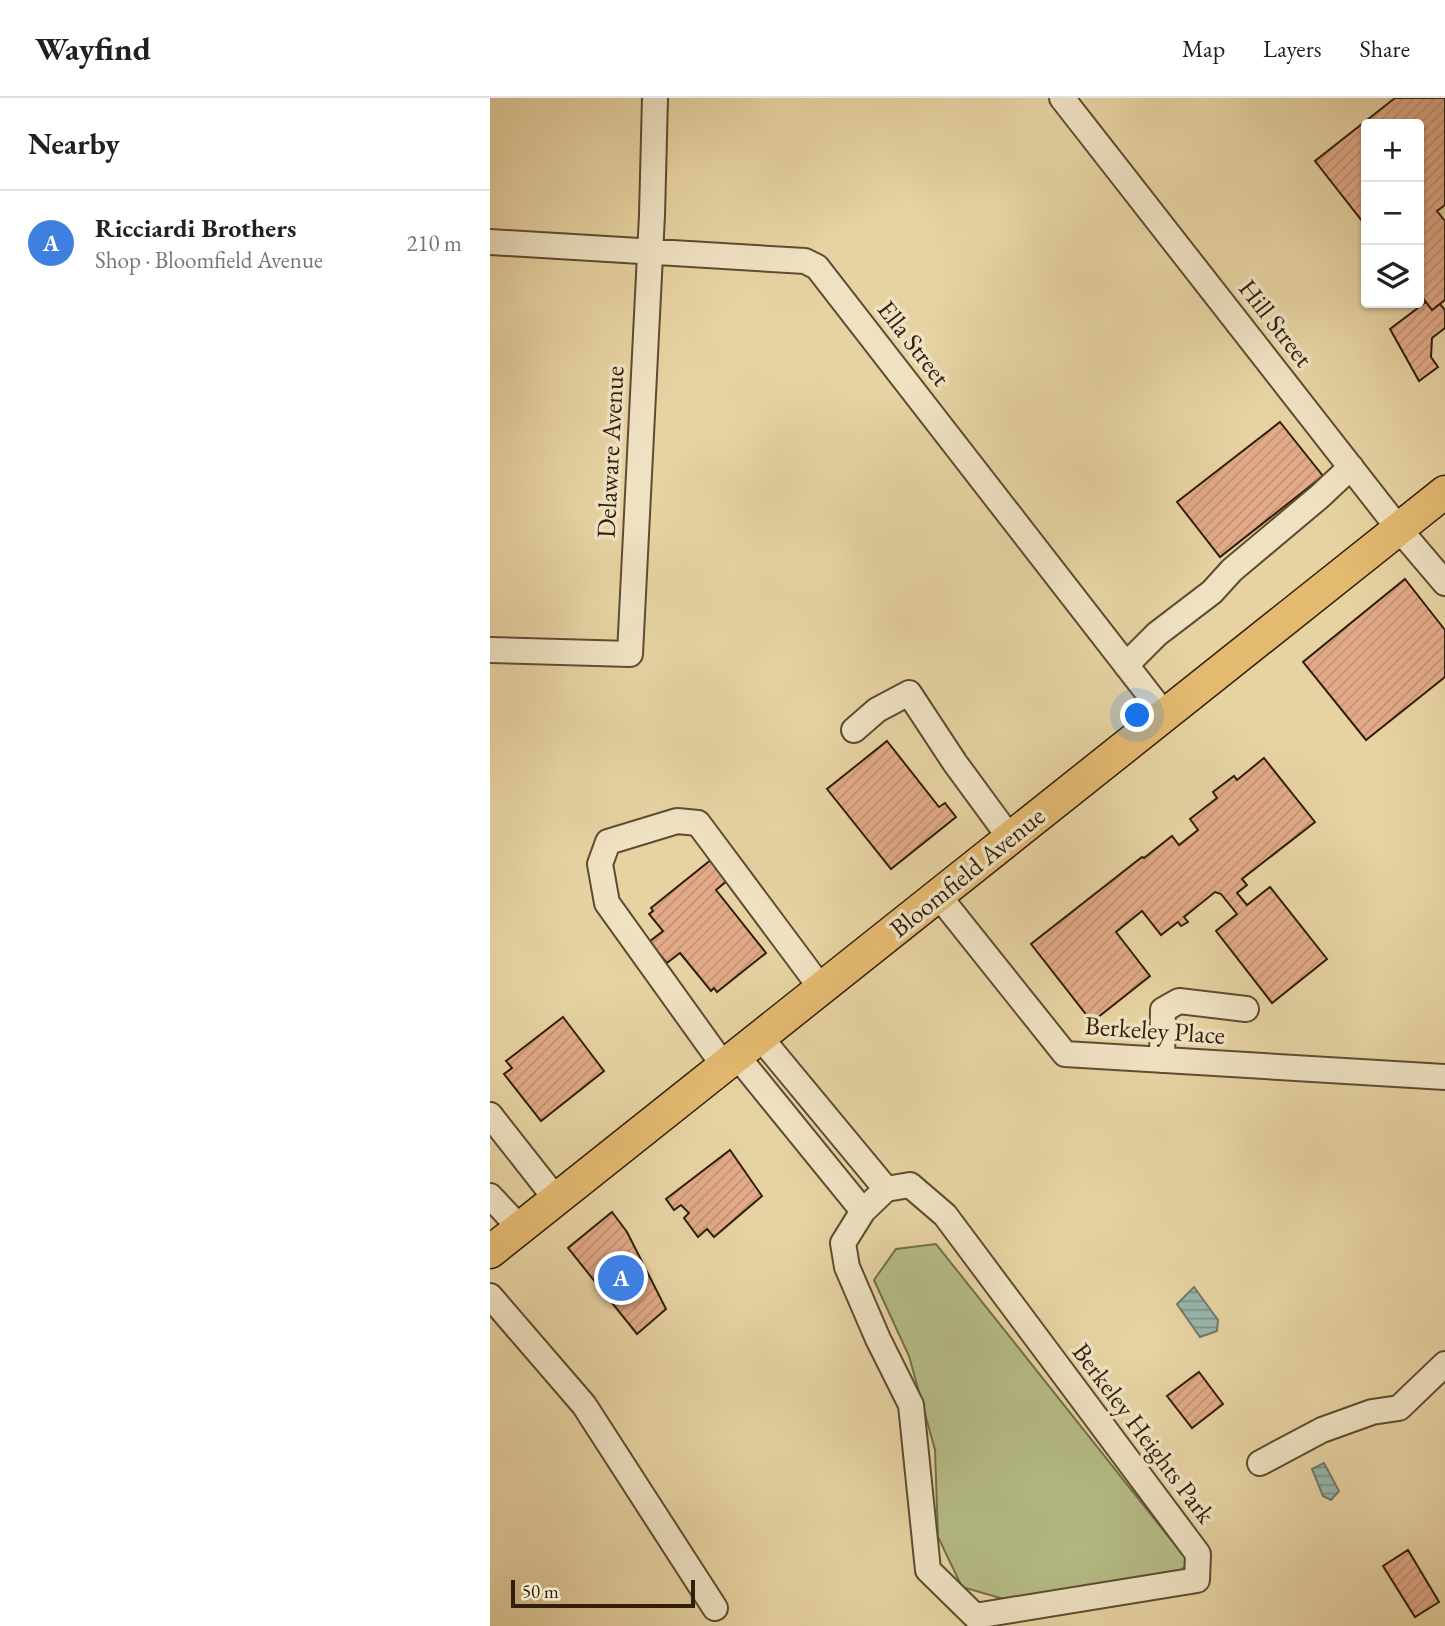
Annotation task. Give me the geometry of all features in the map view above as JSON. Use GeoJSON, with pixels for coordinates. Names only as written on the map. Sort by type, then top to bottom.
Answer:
{"type":"FeatureCollection","features":[{"type":"Feature","properties":{"kind":"main road","name":"Bloomfield Avenue"},"geometry":{"type":"LineString","coordinates":[[490,1252],[1445,492]]}},
{"type":"Feature","properties":{"kind":"street","name":"Delaware Avenue"},"geometry":{"type":"LineString","coordinates":[[490,650],[630,654],[655,98]]}},
{"type":"Feature","properties":{"kind":"street","name":"Hill Street"},"geometry":{"type":"LineString","coordinates":[[1062,98],[1399,529],[1445,583]]}},
{"type":"Feature","properties":{"kind":"street","name":"Ella Street"},"geometry":{"type":"LineString","coordinates":[[490,242],[805,261],[817,267],[1165,715]]}},
{"type":"Feature","properties":{"kind":"street"},"geometry":{"type":"LineString","coordinates":[[1126,665],[1157,634],[1212,592],[1232,570],[1319,498],[1351,467]]}},
{"type":"Feature","properties":{"kind":"street"},"geometry":{"type":"LineString","coordinates":[[854,730],[877,709],[909,693],[955,763],[1010,838]]}},
{"type":"Feature","properties":{"kind":"street"},"geometry":{"type":"LineString","coordinates":[[821,988],[698,823],[677,821],[608,842],[600,864],[607,903],[740,1053],[863,1211]]}},
{"type":"Feature","properties":{"kind":"street","name":"Berkeley Place"},"geometry":{"type":"LineString","coordinates":[[938,895],[1065,1054],[1445,1077]]}},
{"type":"Feature","properties":{"kind":"street"},"geometry":{"type":"LineString","coordinates":[[1162,1060],[1163,1010],[1179,1001],[1246,1009]]}},
{"type":"Feature","properties":{"kind":"street"},"geometry":{"type":"LineString","coordinates":[[740,1053],[886,1189]]}},
{"type":"Feature","properties":{"kind":"street"},"geometry":{"type":"LineString","coordinates":[[490,1115],[556,1199]]}},
{"type":"Feature","properties":{"kind":"street","name":"Berkeley Heights Park"},"geometry":{"type":"LineString","coordinates":[[910,1185],[945,1215],[1198,1554],[1197,1580],[975,1616],[928,1570],[911,1405],[878,1339],[847,1267],[843,1243],[863,1211],[886,1189],[910,1185]]}},
{"type":"Feature","properties":{"kind":"street"},"geometry":{"type":"LineString","coordinates":[[490,1196],[520,1228]]}},
{"type":"Feature","properties":{"kind":"street"},"geometry":{"type":"LineString","coordinates":[[490,1296],[584,1405],[715,1608]]}},
{"type":"Feature","properties":{"kind":"street"},"geometry":{"type":"LineString","coordinates":[[1260,1463],[1322,1430],[1372,1412],[1399,1408],[1445,1364]]}},
{"type":"Feature","properties":{"kind":"green space"},"geometry":{"type":"Polygon","coordinates":[[[936,1244],[1191,1565],[1166,1576],[1014,1602],[962,1587],[938,1537],[935,1450],[909,1356],[874,1280],[896,1249],[936,1244]]]}},
{"type":"Feature","properties":{"kind":"water"},"geometry":{"type":"Polygon","coordinates":[[[1194,1287],[1218,1320],[1217,1331],[1200,1337],[1177,1304],[1194,1287]]]}},
{"type":"Feature","properties":{"kind":"water"},"geometry":{"type":"Polygon","coordinates":[[[1324,1463],[1339,1491],[1331,1500],[1323,1496],[1312,1469],[1324,1463]]]}},
{"type":"Feature","properties":{"kind":"building"},"geometry":{"type":"Polygon","coordinates":[[[1395,98],[1445,98],[1445,205],[1437,211],[1445,221],[1445,300],[1432,310],[1424,300],[1424,119],[1368,119],[1395,98]]]}},
{"type":"Feature","properties":{"kind":"building"},"geometry":{"type":"Polygon","coordinates":[[[1361,125],[1361,220],[1315,161],[1361,125]]]}},
{"type":"Feature","properties":{"kind":"building"},"geometry":{"type":"Polygon","coordinates":[[[1426,302],[1432,310],[1440,304],[1445,310],[1445,328],[1432,338],[1431,357],[1438,367],[1419,381],[1390,329],[1418,308],[1424,308],[1426,302]]]}},
{"type":"Feature","properties":{"kind":"building"},"geometry":{"type":"Polygon","coordinates":[[[1280,422],[1323,476],[1220,557],[1177,502],[1280,422]]]}},
{"type":"Feature","properties":{"kind":"building"},"geometry":{"type":"Polygon","coordinates":[[[1405,579],[1445,630],[1445,677],[1366,740],[1303,662],[1405,579]]]}},
{"type":"Feature","properties":{"kind":"building"},"geometry":{"type":"Polygon","coordinates":[[[887,741],[939,807],[945,803],[956,817],[891,869],[827,789],[887,741]]]}},
{"type":"Feature","properties":{"kind":"building"},"geometry":{"type":"Polygon","coordinates":[[[1264,758],[1315,822],[1242,879],[1247,885],[1237,893],[1247,905],[1270,887],[1327,959],[1272,1003],[1216,931],[1237,914],[1221,894],[1215,892],[1184,917],[1188,922],[1181,926],[1178,922],[1161,935],[1142,911],[1116,932],[1150,976],[1092,1022],[1031,944],[1172,836],[1179,845],[1198,830],[1190,819],[1217,798],[1213,792],[1234,776],[1237,780],[1264,758]]]}},
{"type":"Feature","properties":{"kind":"building"},"geometry":{"type":"Polygon","coordinates":[[[712,859],[728,880],[716,890],[766,953],[717,992],[714,988],[711,991],[680,953],[667,963],[649,942],[663,931],[649,914],[653,911],[651,908],[712,859]]]}},
{"type":"Feature","properties":{"kind":"building"},"geometry":{"type":"Polygon","coordinates":[[[563,1017],[604,1071],[541,1121],[504,1074],[512,1068],[506,1061],[563,1017]]]}},
{"type":"Feature","properties":{"kind":"building"},"geometry":{"type":"Polygon","coordinates":[[[730,1150],[762,1196],[714,1237],[707,1229],[698,1237],[684,1218],[689,1213],[681,1205],[674,1210],[666,1199],[730,1150]]]}},
{"type":"Feature","properties":{"kind":"building"},"geometry":{"type":"Polygon","coordinates":[[[612,1212],[627,1232],[666,1309],[637,1334],[568,1248],[612,1212]]]}},
{"type":"Feature","properties":{"kind":"building"},"geometry":{"type":"Polygon","coordinates":[[[1199,1372],[1223,1404],[1192,1428],[1167,1396],[1199,1372]]]}},
{"type":"Feature","properties":{"kind":"building"},"geometry":{"type":"Polygon","coordinates":[[[1408,1550],[1439,1602],[1415,1617],[1383,1566],[1408,1550]]]}},
{"type":"Feature","properties":{"kind":"place","name":"Ricciardi Brothers"},"geometry":{"type":"Point","coordinates":[621,1278]}}]}
